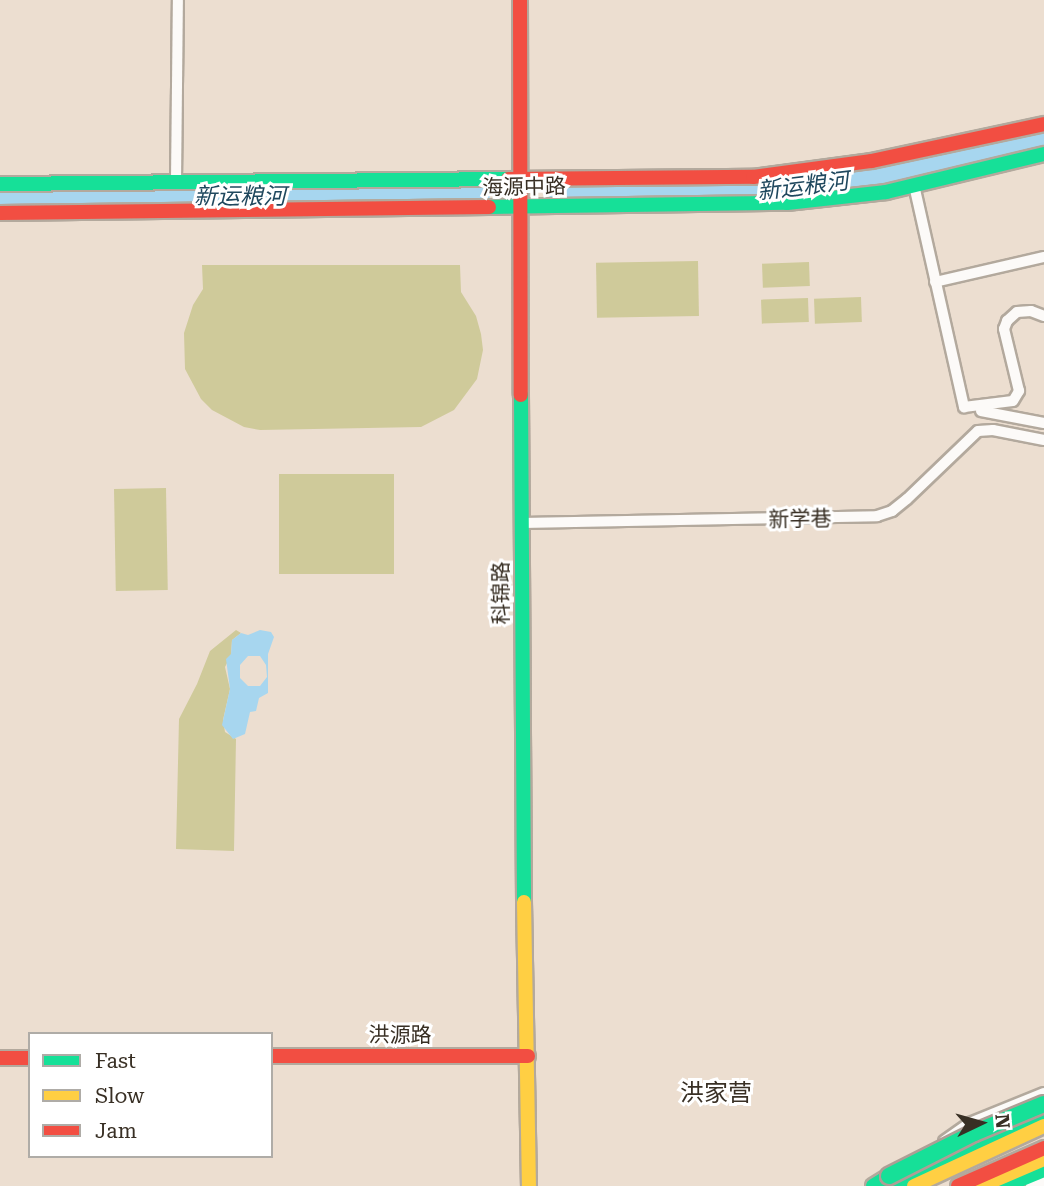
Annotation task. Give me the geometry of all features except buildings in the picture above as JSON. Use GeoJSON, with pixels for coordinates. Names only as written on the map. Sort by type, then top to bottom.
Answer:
{"type":"FeatureCollection","features":[{"type":"Feature","properties":{"kind":"main road","name":"科锦路"},"geometry":{"type":"LineString","coordinates":[[520,0],[523,856],[529,1186]]}},
{"type":"Feature","properties":{"kind":"main road","name":"海源中路"},"geometry":{"type":"LineString","coordinates":[[0,184],[754,177],[818,170],[1044,124]]}},
{"type":"Feature","properties":{"kind":"main road","name":"海源中路"},"geometry":{"type":"LineString","coordinates":[[0,214],[521,209],[787,203],[887,192],[1044,154]]}},
{"type":"Feature","properties":{"kind":"main road","name":"洪源路"},"geometry":{"type":"LineString","coordinates":[[273,1056],[528,1056]]}},
{"type":"Feature","properties":{"kind":"main road"},"geometry":{"type":"LineString","coordinates":[[0,1058],[28,1058]]}},
{"type":"Feature","properties":{"kind":"main road"},"geometry":{"type":"LineString","coordinates":[[873,1186],[964,1138],[1044,1104]]}},
{"type":"Feature","properties":{"kind":"main road"},"geometry":{"type":"LineString","coordinates":[[893,1186],[969,1147],[1044,1115]]}},
{"type":"Feature","properties":{"kind":"main road"},"geometry":{"type":"LineString","coordinates":[[914,1186],[1044,1126]]}},
{"type":"Feature","properties":{"kind":"main road"},"geometry":{"type":"LineString","coordinates":[[958,1186],[1044,1148]]}},
{"type":"Feature","properties":{"kind":"main road"},"geometry":{"type":"LineString","coordinates":[[981,1186],[1044,1159]]}},
{"type":"Feature","properties":{"kind":"main road"},"geometry":{"type":"LineString","coordinates":[[1005,1186],[1044,1170]]}},
{"type":"Feature","properties":{"kind":"street"},"geometry":{"type":"LineString","coordinates":[[176,181],[178,0]]}},
{"type":"Feature","properties":{"kind":"street"},"geometry":{"type":"LineString","coordinates":[[914,185],[964,407],[1044,423]]}},
{"type":"Feature","properties":{"kind":"street"},"geometry":{"type":"LineString","coordinates":[[935,282],[1044,257]]}},
{"type":"Feature","properties":{"kind":"street"},"geometry":{"type":"LineString","coordinates":[[979,408],[1013,401],[1019,391],[1004,329],[1007,321],[1017,312],[1031,311],[1044,316]]}},
{"type":"Feature","properties":{"kind":"street"},"geometry":{"type":"LineString","coordinates":[[979,408],[986,429],[1044,440]]}},
{"type":"Feature","properties":{"kind":"street","name":"新学巷"},"geometry":{"type":"LineString","coordinates":[[522,523],[877,516],[892,511],[978,431],[986,429]]}},
{"type":"Feature","properties":{"kind":"street"},"geometry":{"type":"LineString","coordinates":[[893,1186],[922,1158],[963,1127],[1044,1093]]}},
{"type":"Feature","properties":{"kind":"street"},"geometry":{"type":"LineString","coordinates":[[1031,1186],[1044,1181]]}},
{"type":"Feature","properties":{"kind":"shaded area"},"geometry":{"type":"Polygon","coordinates":[[[698,261],[699,316],[597,318],[596,263],[698,261]]]}},
{"type":"Feature","properties":{"kind":"shaded area"},"geometry":{"type":"Polygon","coordinates":[[[809,262],[810,286],[763,288],[762,264],[809,262]]]}},
{"type":"Feature","properties":{"kind":"shaded area"},"geometry":{"type":"Polygon","coordinates":[[[202,265],[460,265],[461,292],[476,316],[481,334],[483,350],[477,379],[454,410],[421,427],[260,430],[244,427],[212,410],[201,399],[185,369],[184,333],[193,305],[203,289],[202,265]]]}},
{"type":"Feature","properties":{"kind":"shaded area"},"geometry":{"type":"Polygon","coordinates":[[[861,297],[862,322],[815,324],[814,299],[861,297]]]}},
{"type":"Feature","properties":{"kind":"shaded area"},"geometry":{"type":"Polygon","coordinates":[[[808,298],[809,322],[762,324],[761,300],[808,298]]]}},
{"type":"Feature","properties":{"kind":"shaded area"},"geometry":{"type":"Polygon","coordinates":[[[279,474],[394,474],[394,574],[279,574],[279,474]]]}},
{"type":"Feature","properties":{"kind":"shaded area"},"geometry":{"type":"Polygon","coordinates":[[[166,488],[168,590],[116,591],[114,489],[166,488]]]}},
{"type":"Feature","properties":{"kind":"shaded area"},"geometry":{"type":"Polygon","coordinates":[[[236,630],[241,633],[232,640],[231,655],[225,667],[230,689],[223,720],[225,732],[236,739],[234,851],[176,849],[179,719],[210,651],[236,630]]]}},
{"type":"Feature","properties":{"kind":"water"},"geometry":{"type":"Polygon","coordinates":[[[260,630],[271,632],[274,637],[268,654],[268,693],[259,698],[256,711],[250,712],[245,734],[233,739],[222,725],[230,689],[226,659],[231,654],[232,640],[241,633],[248,635],[260,630]],[[248,656],[240,665],[240,678],[248,686],[260,686],[267,677],[266,665],[260,656],[248,656]]]}},
{"type":"Feature","properties":{"kind":"waterway","name":"新运粮河"},"geometry":{"type":"LineString","coordinates":[[559,195],[745,194],[834,186],[1044,143]]}},
{"type":"Feature","properties":{"kind":"waterway","name":"新运粮河"},"geometry":{"type":"LineString","coordinates":[[0,198],[479,195]]}},
{"type":"Feature","properties":{"kind":"traffic: fast"},"geometry":{"type":"LineString","coordinates":[[489,207],[787,203],[886,192],[1044,154]]}},
{"type":"Feature","properties":{"kind":"traffic: fast"},"geometry":{"type":"LineString","coordinates":[[0,184],[508,179]]}},
{"type":"Feature","properties":{"kind":"traffic: fast"},"geometry":{"type":"LineString","coordinates":[[521,395],[524,902]]}},
{"type":"Feature","properties":{"kind":"traffic: fast"},"geometry":{"type":"LineString","coordinates":[[889,1176],[974,1133],[1044,1104]]}},
{"type":"Feature","properties":{"kind":"traffic: fast"},"geometry":{"type":"LineString","coordinates":[[892,1186],[979,1142],[1044,1115]]}},
{"type":"Feature","properties":{"kind":"traffic: fast"},"geometry":{"type":"LineString","coordinates":[[1005,1186],[1044,1170]]}},
{"type":"Feature","properties":{"kind":"traffic: fast"},"geometry":{"type":"LineString","coordinates":[[873,1186],[889,1176]]}},
{"type":"Feature","properties":{"kind":"traffic: slow"},"geometry":{"type":"LineString","coordinates":[[524,902],[529,1186]]}},
{"type":"Feature","properties":{"kind":"traffic: slow"},"geometry":{"type":"LineString","coordinates":[[914,1186],[1044,1126]]}},
{"type":"Feature","properties":{"kind":"traffic: slow"},"geometry":{"type":"LineString","coordinates":[[981,1186],[1044,1159]]}},
{"type":"Feature","properties":{"kind":"traffic: jam"},"geometry":{"type":"LineString","coordinates":[[520,0],[521,395]]}},
{"type":"Feature","properties":{"kind":"traffic: jam"},"geometry":{"type":"LineString","coordinates":[[508,179],[753,177],[872,161],[1044,124]]}},
{"type":"Feature","properties":{"kind":"traffic: jam"},"geometry":{"type":"LineString","coordinates":[[0,213],[489,207]]}},
{"type":"Feature","properties":{"kind":"traffic: jam"},"geometry":{"type":"LineString","coordinates":[[273,1056],[528,1056]]}},
{"type":"Feature","properties":{"kind":"traffic: jam"},"geometry":{"type":"LineString","coordinates":[[0,1058],[28,1058]]}},
{"type":"Feature","properties":{"kind":"traffic: jam"},"geometry":{"type":"LineString","coordinates":[[958,1186],[1044,1148]]}},
{"type":"Feature","properties":{"kind":"district","name":"洪家营"},"geometry":{"type":"Point","coordinates":[716,1094]}}]}
